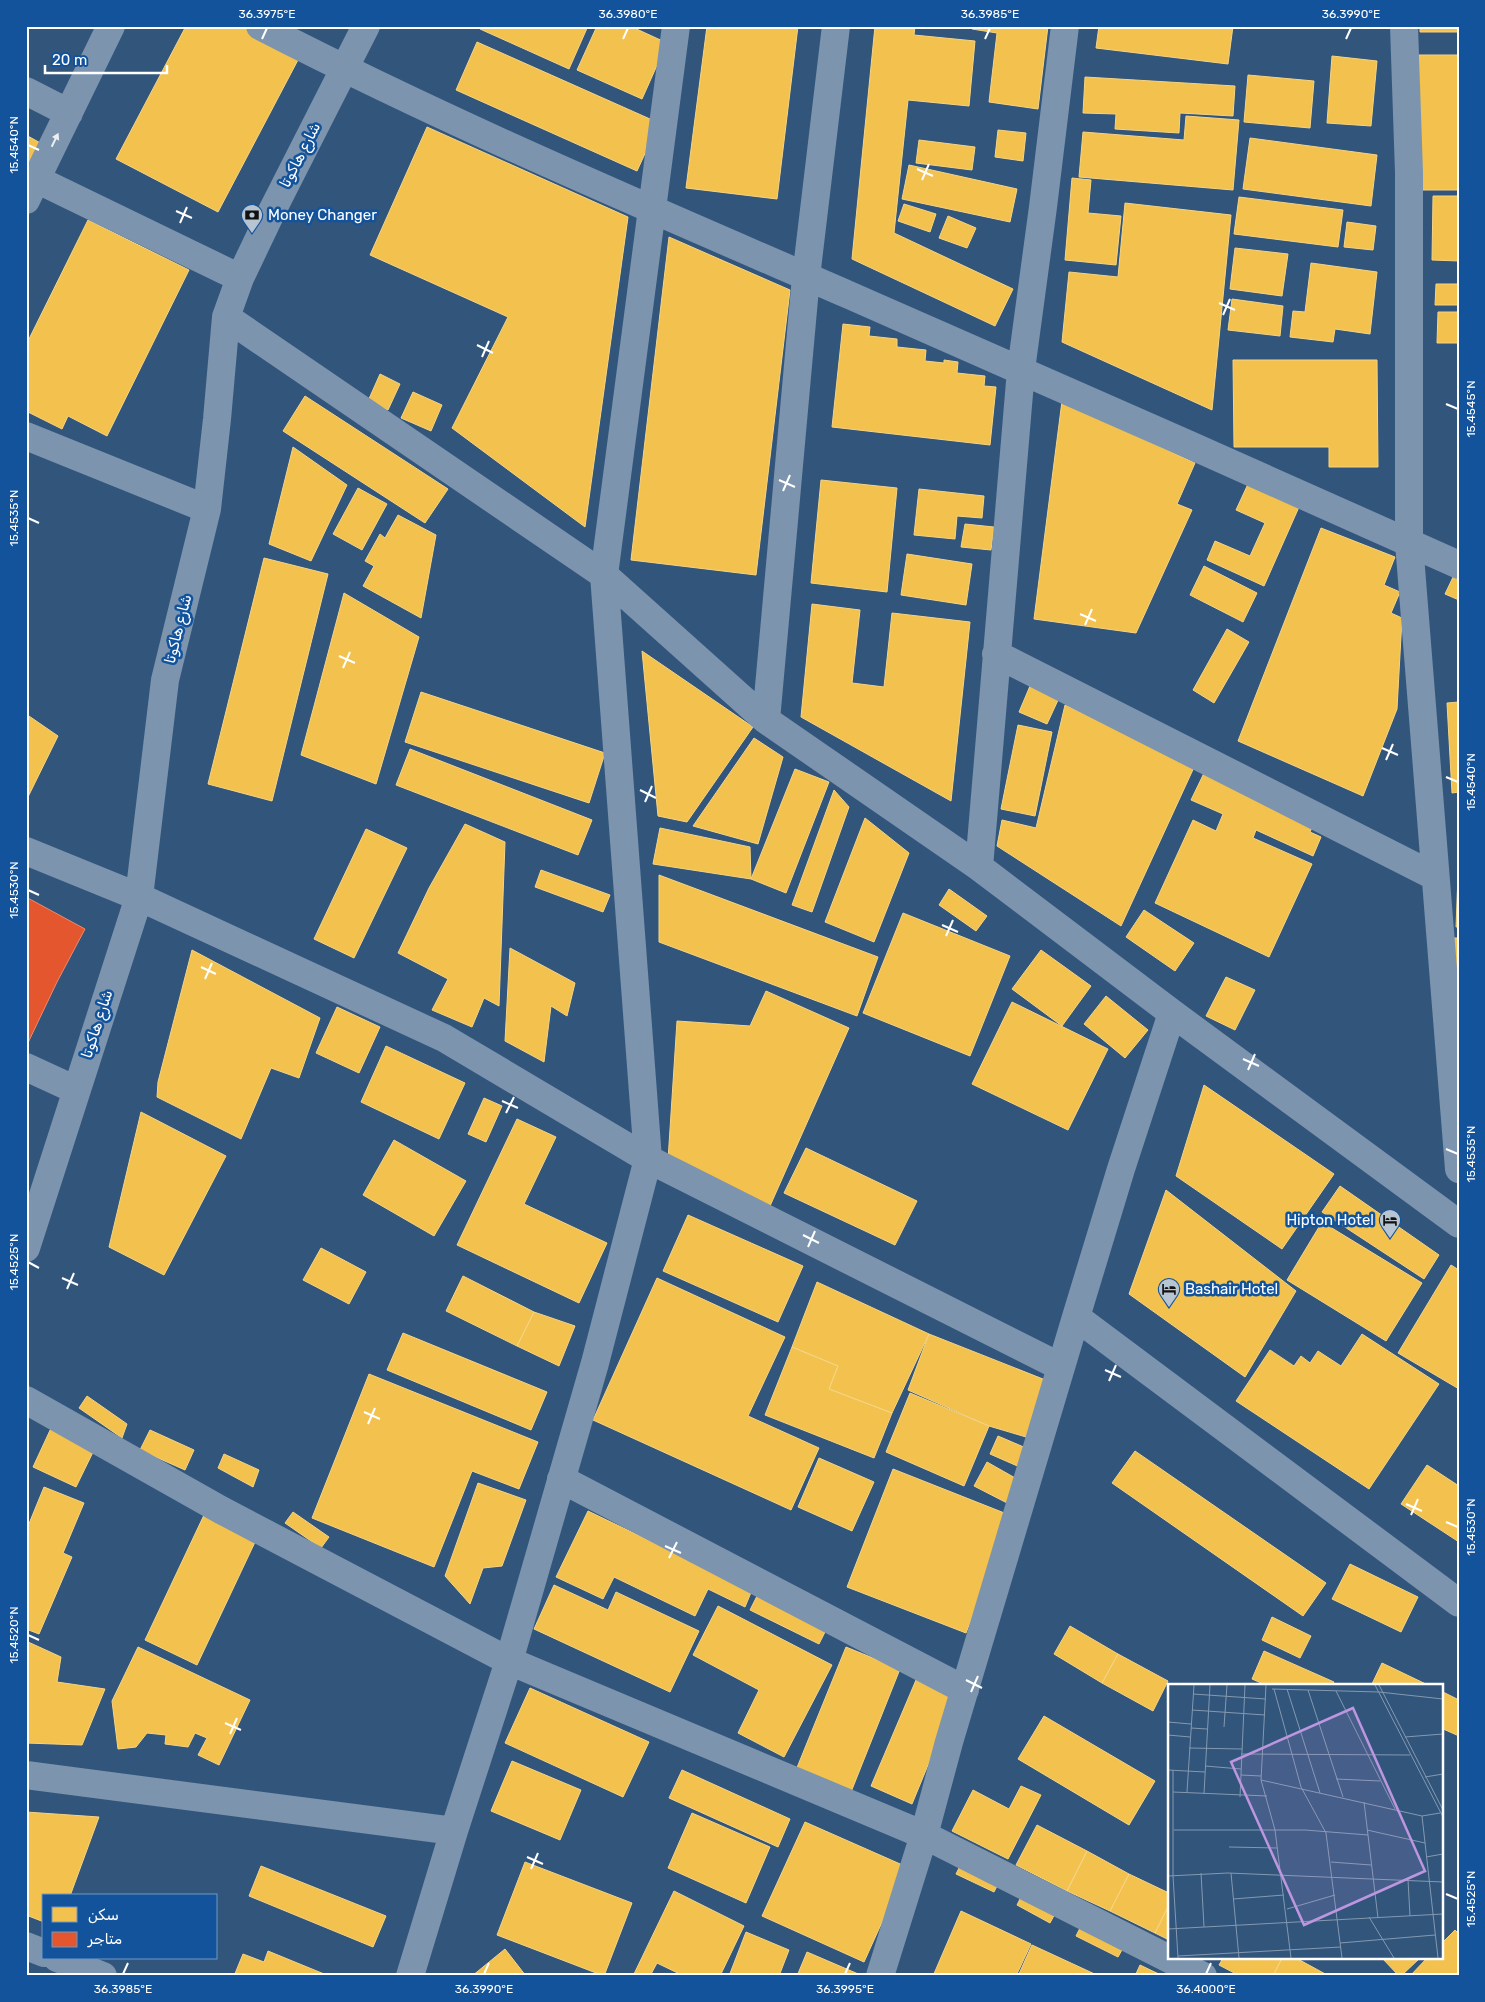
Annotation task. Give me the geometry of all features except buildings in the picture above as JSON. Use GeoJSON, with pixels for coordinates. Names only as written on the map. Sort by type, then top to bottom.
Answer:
{"type":"FeatureCollection","features":[{"type":"Feature","properties":{"kind":"street"},"geometry":{"type":"LineString","coordinates":[[111,26],[31,189],[240,278]]}},
{"type":"Feature","properties":{"kind":"street"},"geometry":{"type":"LineString","coordinates":[[260,26],[344,70],[651,209],[1021,370],[1459,565]]}},
{"type":"Feature","properties":{"kind":"street","name":"شارع هاكوتا"},"geometry":{"type":"LineString","coordinates":[[26,1248],[139,897],[165,680],[207,509],[226,317],[240,278],[272,211],[366,26]]}},
{"type":"Feature","properties":{"kind":"street"},"geometry":{"type":"LineString","coordinates":[[410,1976],[509,1661],[595,1363],[648,1159],[604,575],[676,26]]}},
{"type":"Feature","properties":{"kind":"street"},"geometry":{"type":"LineString","coordinates":[[766,720],[806,277],[836,26]]}},
{"type":"Feature","properties":{"kind":"street"},"geometry":{"type":"LineString","coordinates":[[979,867],[1021,370],[1065,26]]}},
{"type":"Feature","properties":{"kind":"street"},"geometry":{"type":"LineString","coordinates":[[1404,26],[1409,173],[1409,543],[1434,876],[1459,1169]]}},
{"type":"Feature","properties":{"kind":"street"},"geometry":{"type":"LineString","coordinates":[[26,91],[69,113]]}},
{"type":"Feature","properties":{"kind":"street"},"geometry":{"type":"LineString","coordinates":[[226,317],[604,575],[766,720],[979,867],[1172,1013],[1459,1224]]}},
{"type":"Feature","properties":{"kind":"street"},"geometry":{"type":"LineString","coordinates":[[26,436],[207,509]]}},
{"type":"Feature","properties":{"kind":"street"},"geometry":{"type":"LineString","coordinates":[[996,654],[1434,876]]}},
{"type":"Feature","properties":{"kind":"street"},"geometry":{"type":"LineString","coordinates":[[26,851],[139,897],[444,1038],[648,1159],[1061,1367]]}},
{"type":"Feature","properties":{"kind":"street"},"geometry":{"type":"LineString","coordinates":[[880,1976],[924,1835],[949,1742],[1076,1317],[1121,1169],[1172,1013]]}},
{"type":"Feature","properties":{"kind":"street"},"geometry":{"type":"LineString","coordinates":[[26,1066],[76,1090]]}},
{"type":"Feature","properties":{"kind":"street"},"geometry":{"type":"LineString","coordinates":[[1076,1317],[1459,1603]]}},
{"type":"Feature","properties":{"kind":"street"},"geometry":{"type":"LineString","coordinates":[[26,1400],[221,1510],[509,1661],[924,1835],[1168,1958]]}},
{"type":"Feature","properties":{"kind":"street"},"geometry":{"type":"LineString","coordinates":[[561,1479],[965,1690]]}},
{"type":"Feature","properties":{"kind":"street"},"geometry":{"type":"LineString","coordinates":[[26,1775],[454,1831]]}},
{"type":"Feature","properties":{"kind":"street"},"geometry":{"type":"LineString","coordinates":[[26,1946],[42,1952]]}},
{"type":"Feature","properties":{"kind":"street"},"geometry":{"type":"LineString","coordinates":[[62,1960],[103,1976]]}},
{"type":"Feature","properties":{"kind":"street"},"geometry":{"type":"LineString","coordinates":[[1171,1960],[1203,1976]]}},
{"type":"Feature","properties":{"kind":"place","name":"Money Changer"},"geometry":{"type":"Point","coordinates":[252,234]}},
{"type":"Feature","properties":{"kind":"place","name":"Hipton Hotel"},"geometry":{"type":"Point","coordinates":[1390,1239]}},
{"type":"Feature","properties":{"kind":"place","name":"Bashair Hotel"},"geometry":{"type":"Point","coordinates":[1169,1308]}}]}
